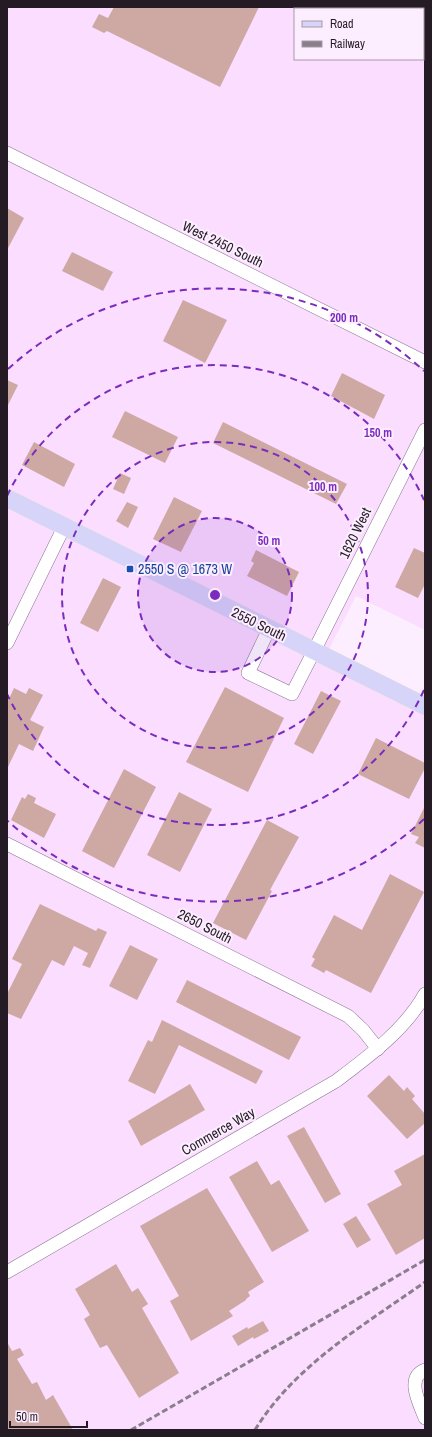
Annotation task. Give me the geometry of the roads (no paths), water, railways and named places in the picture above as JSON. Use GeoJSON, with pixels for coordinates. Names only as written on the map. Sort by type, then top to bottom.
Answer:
{"type":"FeatureCollection","features":[{"type":"Feature","properties":{"kind":"main road","name":"2550 South"},"geometry":{"type":"LineString","coordinates":[[7,498],[425,706]]}},
{"type":"Feature","properties":{"kind":"street","name":"West 2450 South"},"geometry":{"type":"LineString","coordinates":[[7,154],[425,362]]}},
{"type":"Feature","properties":{"kind":"street","name":"1620 West"},"geometry":{"type":"LineString","coordinates":[[269,629],[248,673],[292,694],[425,430]]}},
{"type":"Feature","properties":{"kind":"street"},"geometry":{"type":"LineString","coordinates":[[7,643],[64,527]]}},
{"type":"Feature","properties":{"kind":"street","name":"2650 South"},"geometry":{"type":"LineString","coordinates":[[7,844],[348,1016],[363,1030],[378,1049]]}},
{"type":"Feature","properties":{"kind":"street","name":"Commerce Way"},"geometry":{"type":"LineString","coordinates":[[7,1272],[336,1081],[378,1049],[404,1023],[425,996]]}},
{"type":"Feature","properties":{"kind":"street"},"geometry":{"type":"LineString","coordinates":[[425,1370],[421,1372],[415,1382],[415,1392],[425,1418]]}},
{"type":"Feature","properties":{"kind":"railway"},"geometry":{"type":"LineString","coordinates":[[131,1430],[425,1260]]}},
{"type":"Feature","properties":{"kind":"railway"},"geometry":{"type":"LineString","coordinates":[[255,1430],[271,1407],[310,1366],[355,1331],[425,1282]]}},
{"type":"Feature","properties":{"kind":"place","name":"2550 S @ 1673 W"},"geometry":{"type":"Point","coordinates":[130,569]}}]}
